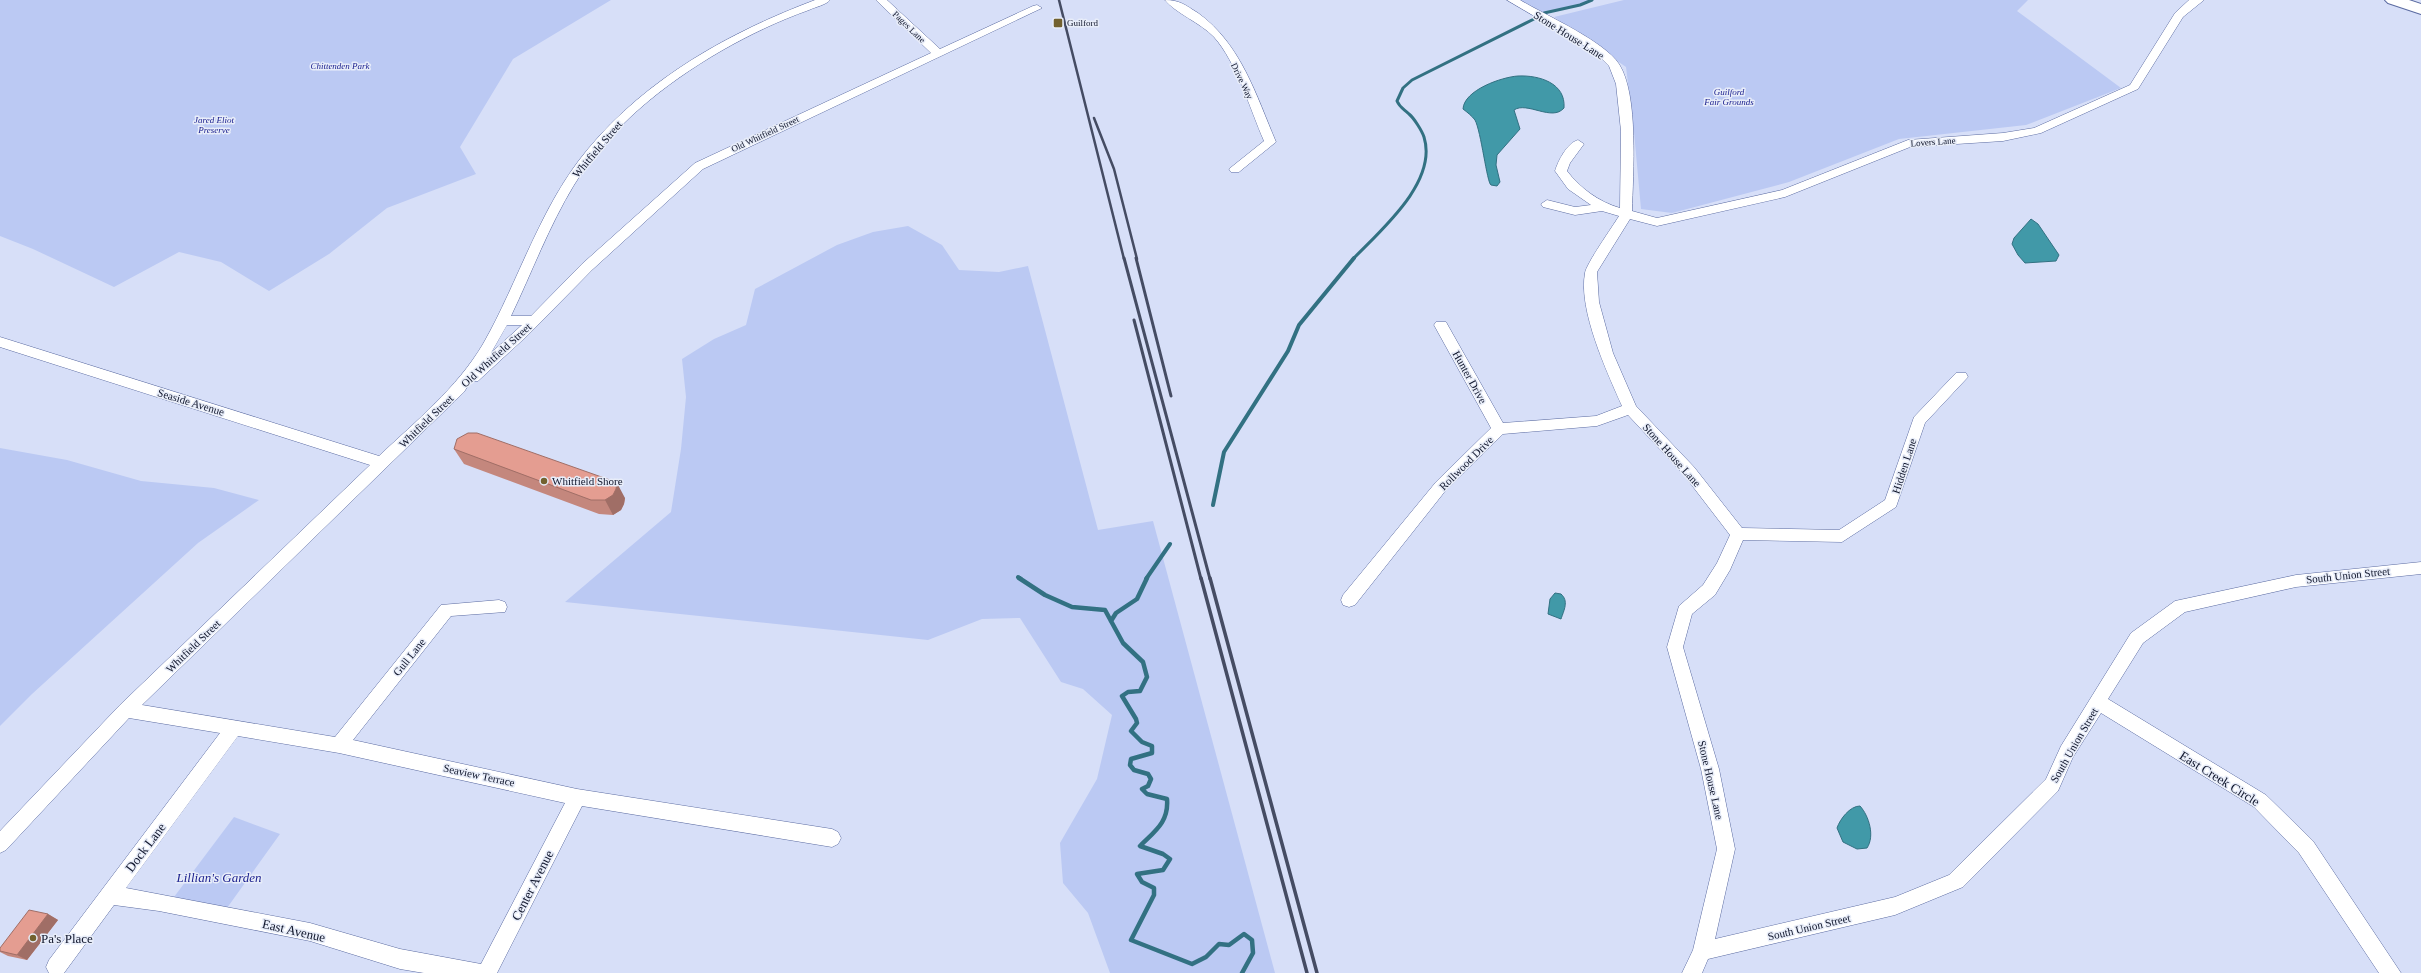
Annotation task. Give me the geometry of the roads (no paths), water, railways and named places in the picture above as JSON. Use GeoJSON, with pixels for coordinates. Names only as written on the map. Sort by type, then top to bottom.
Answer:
{"type":"FeatureCollection","features":[{"type":"Feature","properties":{"kind":"main road"},"geometry":{"type":"LineString","coordinates":[[2393,0],[2421,9]]}},
{"type":"Feature","properties":{"kind":"street","name":"Whitfield Street"},"geometry":{"type":"LineString","coordinates":[[0,844],[126,710],[459,388],[490,344],[569,183],[593,151],[621,120],[668,81],[720,46],[825,0]]}},
{"type":"Feature","properties":{"kind":"street","name":"Pages Lane"},"geometry":{"type":"LineString","coordinates":[[881,0],[937,53]]}},
{"type":"Feature","properties":{"kind":"street","name":"Drive Way"},"geometry":{"type":"LineString","coordinates":[[1170,0],[1210,28],[1224,43],[1248,90],[1270,142],[1235,169]]}},
{"type":"Feature","properties":{"kind":"street","name":"Stone House Lane"},"geometry":{"type":"LineString","coordinates":[[1512,0],[1599,50],[1614,65],[1622,84],[1628,131],[1626,215],[1591,272],[1592,302],[1606,353],[1630,409],[1689,472],[1738,534],[1724,566],[1709,590],[1685,611],[1675,647],[1710,769],[1726,849],[1702,951],[1692,973]]}},
{"type":"Feature","properties":{"kind":"street","name":"Lovers Lane"},"geometry":{"type":"LineString","coordinates":[[1602,207],[1626,215],[1657,222],[1785,193],[1908,144],[2003,137],[2037,131],[2134,87],[2179,15],[2194,1],[2199,0]]}},
{"type":"Feature","properties":{"kind":"street","name":"Old Whitfield Street"},"geometry":{"type":"LineString","coordinates":[[459,388],[490,363],[587,267],[699,166],[937,53],[1037,8]]}},
{"type":"Feature","properties":{"kind":"street"},"geometry":{"type":"LineString","coordinates":[[1578,144],[1564,162],[1561,171],[1563,176],[1572,186],[1602,207]]}},
{"type":"Feature","properties":{"kind":"street"},"geometry":{"type":"LineString","coordinates":[[1547,204],[1575,211],[1602,207]]}},
{"type":"Feature","properties":{"kind":"street","name":"Old Whitfield Street"},"geometry":{"type":"LineString","coordinates":[[501,320],[534,321]]}},
{"type":"Feature","properties":{"kind":"street","name":"Hunter Drive"},"geometry":{"type":"LineString","coordinates":[[1442,325],[1499,429]]}},
{"type":"Feature","properties":{"kind":"street","name":"Seaside Avenue"},"geometry":{"type":"LineString","coordinates":[[0,342],[206,407],[284,429],[382,462]]}},
{"type":"Feature","properties":{"kind":"street","name":"Hidden Lane"},"geometry":{"type":"LineString","coordinates":[[1738,534],[1842,536],[1891,503],[1919,421],[1961,377]]}},
{"type":"Feature","properties":{"kind":"street","name":"Rollwood Drive"},"geometry":{"type":"LineString","coordinates":[[1349,600],[1441,486],[1499,429],[1597,421],[1630,409]]}},
{"type":"Feature","properties":{"kind":"street","name":"South Union Street"},"geometry":{"type":"LineString","coordinates":[[1702,951],[1820,925],[1895,906],[1956,881],[2052,785],[2067,752],[2137,638],[2181,606],[2296,580],[2421,568]]}},
{"type":"Feature","properties":{"kind":"street","name":"Gull Lane"},"geometry":{"type":"LineString","coordinates":[[339,745],[447,610],[499,607]]}},
{"type":"Feature","properties":{"kind":"street","name":"East Creek Circle"},"geometry":{"type":"LineString","coordinates":[[2098,702],[2253,797],[2269,810],[2306,847],[2391,973]]}},
{"type":"Feature","properties":{"kind":"street","name":"Seaview Terrace"},"geometry":{"type":"LineString","coordinates":[[126,710],[339,745],[577,797],[832,838]]}},
{"type":"Feature","properties":{"kind":"street","name":"Dock Lane"},"geometry":{"type":"LineString","coordinates":[[56,967],[234,728]]}},
{"type":"Feature","properties":{"kind":"street","name":"Center Avenue"},"geometry":{"type":"LineString","coordinates":[[487,973],[577,797]]}},
{"type":"Feature","properties":{"kind":"street","name":"East Avenue"},"geometry":{"type":"LineString","coordinates":[[109,895],[159,902],[310,932],[400,959],[478,973]]}},
{"type":"Feature","properties":{"kind":"waterway"},"geometry":{"type":"LineString","coordinates":[[1544,13],[1580,5],[1592,0]]}},
{"type":"Feature","properties":{"kind":"waterway"},"geometry":{"type":"LineString","coordinates":[[1354,258],[1391,220],[1404,204],[1415,188],[1423,171],[1426,154],[1424,137],[1413,118],[1397,101],[1403,88],[1412,80],[1534,19]]}},
{"type":"Feature","properties":{"kind":"waterway"},"geometry":{"type":"LineString","coordinates":[[1213,505],[1224,452],[1288,351],[1299,325],[1354,258]]}},
{"type":"Feature","properties":{"kind":"waterway"},"geometry":{"type":"LineString","coordinates":[[1146,579],[1170,544]]}},
{"type":"Feature","properties":{"kind":"waterway"},"geometry":{"type":"LineString","coordinates":[[1019,578],[1045,595],[1072,607],[1105,610],[1111,621]]}},
{"type":"Feature","properties":{"kind":"waterway"},"geometry":{"type":"LineString","coordinates":[[1111,621],[1116,613],[1137,599],[1147,578]]}},
{"type":"Feature","properties":{"kind":"waterway"},"geometry":{"type":"LineString","coordinates":[[1111,621],[1123,643],[1143,662],[1147,677],[1140,691],[1128,692],[1122,696],[1136,719],[1137,723],[1131,731],[1142,742],[1152,746],[1152,753],[1131,759],[1130,765],[1134,770],[1148,774],[1151,779],[1148,786],[1142,789],[1147,794],[1167,799],[1166,814],[1160,826],[1140,846],[1163,854],[1170,859],[1163,870],[1137,874],[1142,882],[1154,888],[1154,895],[1131,940],[1192,964],[1206,957],[1219,944],[1229,945],[1244,934],[1252,940],[1253,953],[1242,973]]}},
{"type":"Feature","properties":{"kind":"railway"},"geometry":{"type":"LineString","coordinates":[[1059,0],[1124,259]]}},
{"type":"Feature","properties":{"kind":"railway"},"geometry":{"type":"LineString","coordinates":[[1094,118],[1114,169],[1137,259]]}},
{"type":"Feature","properties":{"kind":"railway"},"geometry":{"type":"LineString","coordinates":[[1124,258],[1210,579]]}},
{"type":"Feature","properties":{"kind":"railway"},"geometry":{"type":"LineString","coordinates":[[1136,258],[1171,396]]}},
{"type":"Feature","properties":{"kind":"railway"},"geometry":{"type":"LineString","coordinates":[[1134,320],[1201,579]]}},
{"type":"Feature","properties":{"kind":"railway"},"geometry":{"type":"LineString","coordinates":[[1201,578],[1307,973]]}},
{"type":"Feature","properties":{"kind":"railway"},"geometry":{"type":"LineString","coordinates":[[1210,578],[1317,973]]}},
{"type":"Feature","properties":{"kind":"place","name":"Guilford"},"geometry":{"type":"Point","coordinates":[1058,23]}},
{"type":"Feature","properties":{"kind":"place","name":"Whitfield Shore"},"geometry":{"type":"Point","coordinates":[544,481]}},
{"type":"Feature","properties":{"kind":"place","name":"Pa's Place"},"geometry":{"type":"Point","coordinates":[33,938]}},
{"type":"Feature","properties":{"kind":"park label","name":"Chittenden Park"},"geometry":{"type":"Point","coordinates":[340,66]}},
{"type":"Feature","properties":{"kind":"park label","name":"Guilford Fair Grounds"},"geometry":{"type":"Point","coordinates":[1729,98]}},
{"type":"Feature","properties":{"kind":"park label","name":"Jared Eliot Preserve"},"geometry":{"type":"Point","coordinates":[214,126]}},
{"type":"Feature","properties":{"kind":"park label","name":"Lillian's Garden"},"geometry":{"type":"Point","coordinates":[219,877]}}]}
